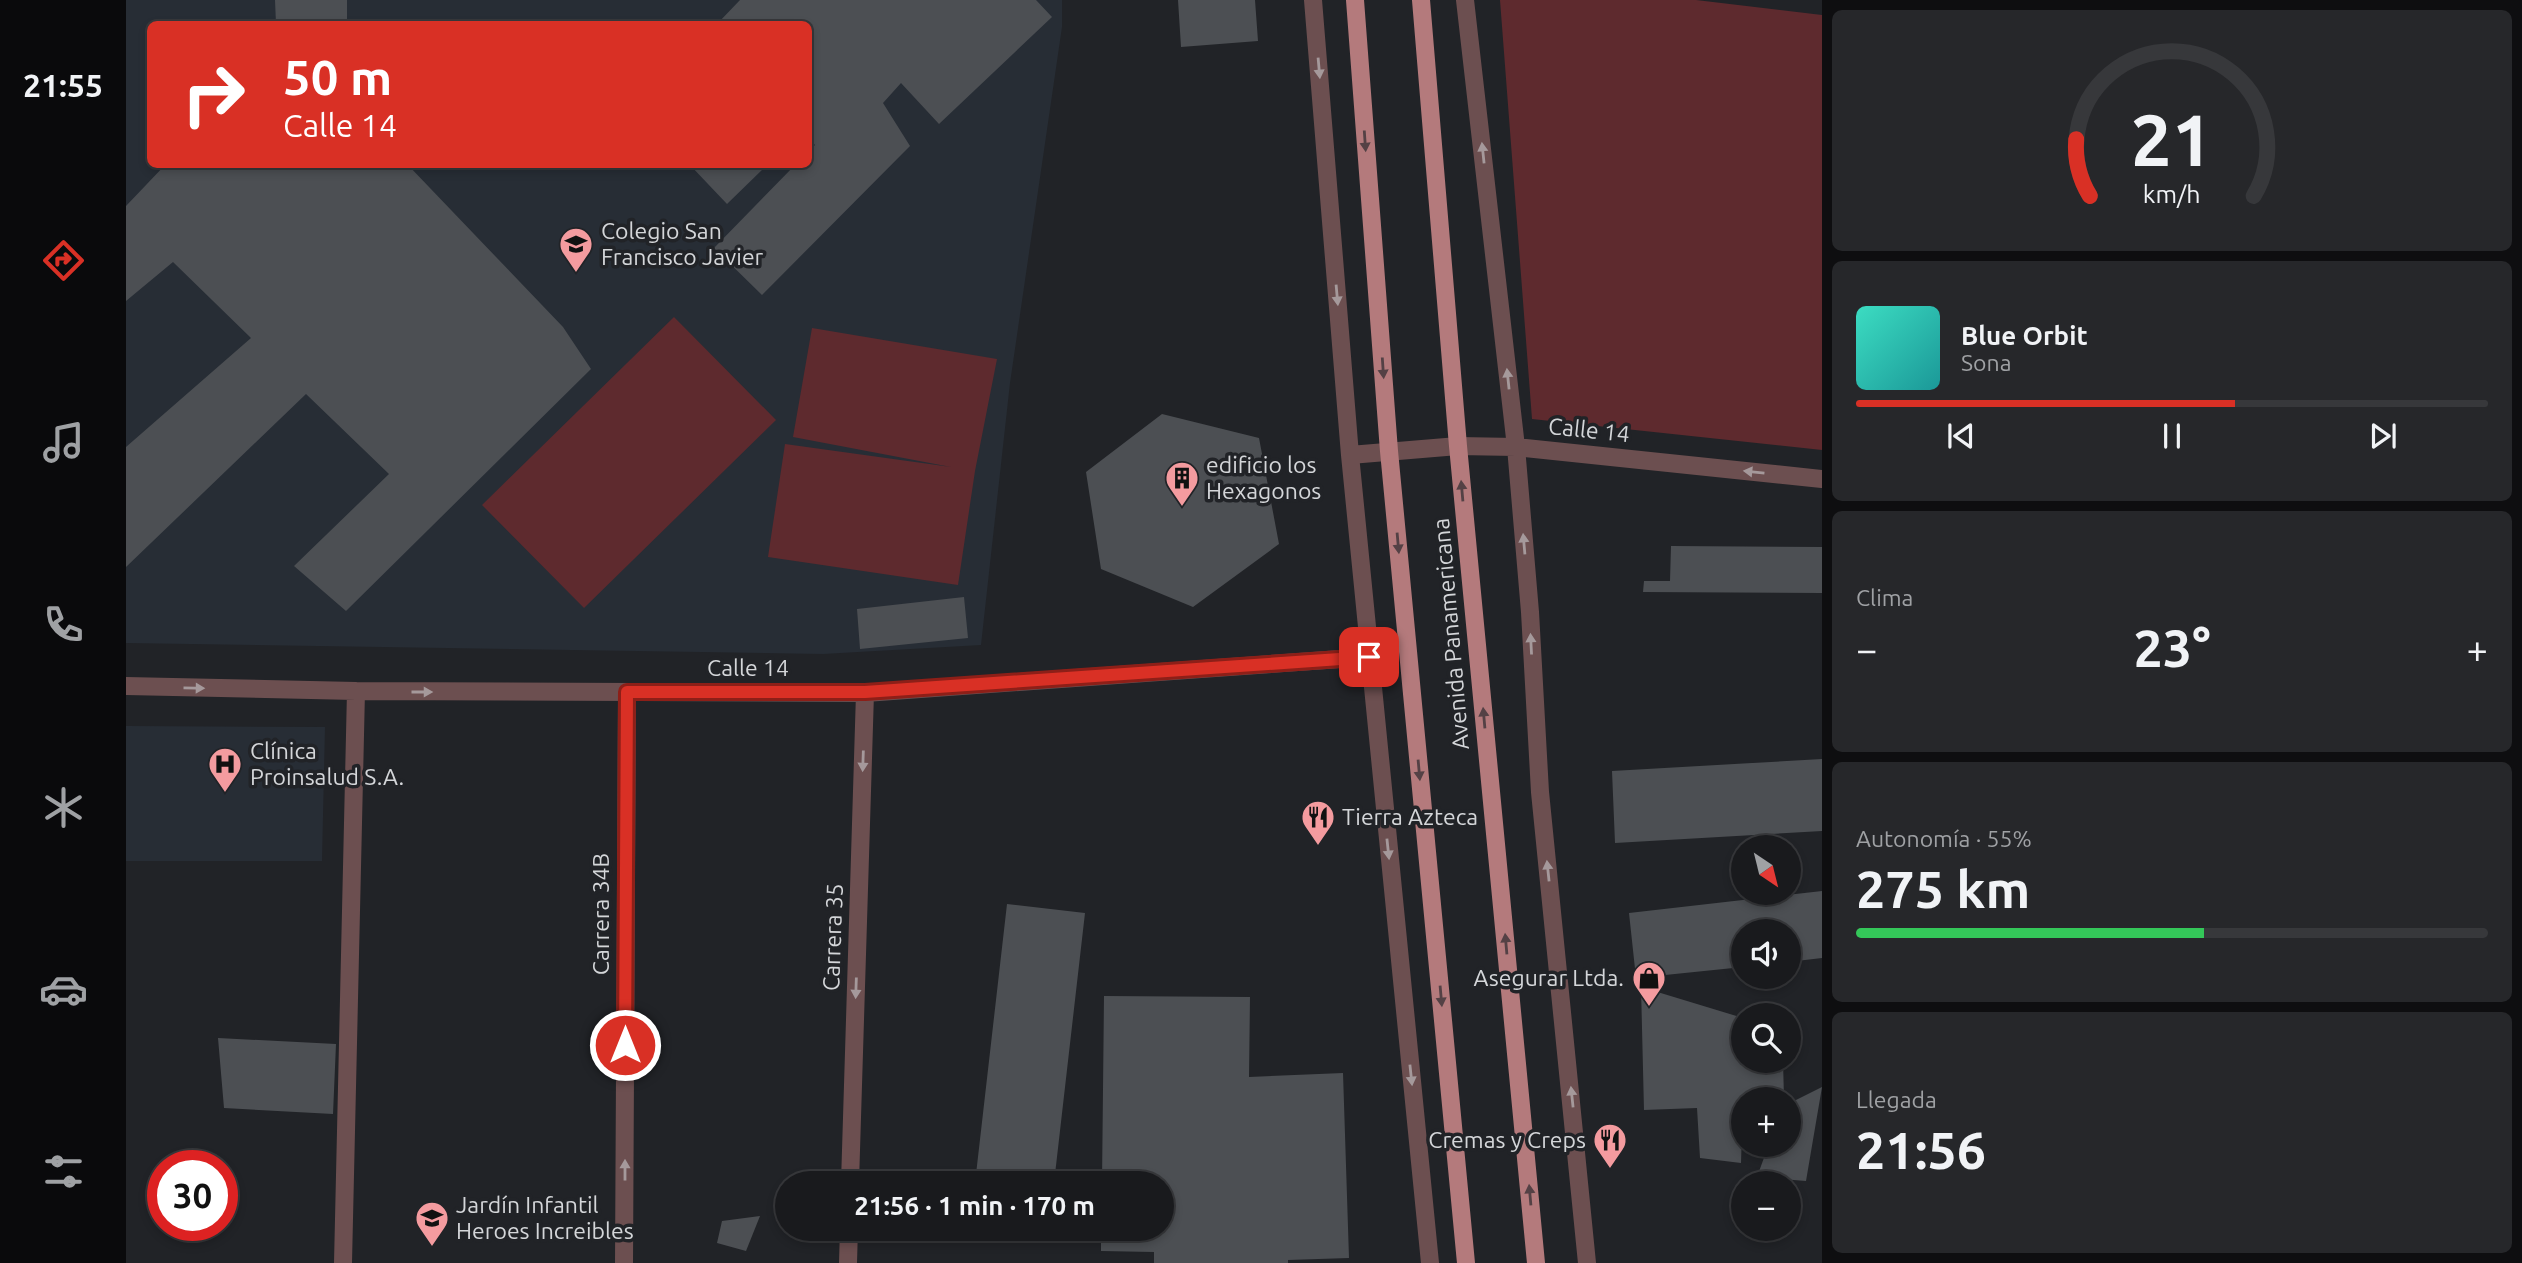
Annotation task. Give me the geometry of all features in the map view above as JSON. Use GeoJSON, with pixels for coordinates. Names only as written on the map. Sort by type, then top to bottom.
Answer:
{"type":"FeatureCollection","features":[{"type":"Feature","properties":{"kind":"main road","name":"Avenida Panamericana"},"geometry":{"type":"LineString","coordinates":[[1355,0],[1389,451],[1466,1263]]}},
{"type":"Feature","properties":{"kind":"main road","name":"Avenida Panamericana"},"geometry":{"type":"LineString","coordinates":[[1421,0],[1458,446],[1536,1263]]}},
{"type":"Feature","properties":{"kind":"street"},"geometry":{"type":"LineString","coordinates":[[1313,0],[1350,455],[1430,1263]]}},
{"type":"Feature","properties":{"kind":"street"},"geometry":{"type":"LineString","coordinates":[[1465,0],[1516,447],[1530,612],[1540,792],[1587,1263]]}},
{"type":"Feature","properties":{"kind":"street","name":"Calle 14"},"geometry":{"type":"LineString","coordinates":[[1350,455],[1458,446],[1516,447],[1822,479]]}},
{"type":"Feature","properties":{"kind":"street","name":"Calle 14"},"geometry":{"type":"LineString","coordinates":[[126,686],[356,691],[865,692],[1369,657]]}},
{"type":"Feature","properties":{"kind":"street"},"geometry":{"type":"LineString","coordinates":[[343,1263],[356,691]]}},
{"type":"Feature","properties":{"kind":"street","name":"Carrera 34B"},"geometry":{"type":"LineString","coordinates":[[624,1263],[627,692]]}},
{"type":"Feature","properties":{"kind":"street","name":"Carrera 35"},"geometry":{"type":"LineString","coordinates":[[850,1171],[865,692]]}},
{"type":"Feature","properties":{"kind":"street"},"geometry":{"type":"LineString","coordinates":[[848,1263],[849,1241]]}},
{"type":"Feature","properties":{"kind":"shaded area","name":"Colegio San Francisco Javier"},"geometry":{"type":"Polygon","coordinates":[[[126,0],[1062,0],[1062,27],[1010,383],[981,645],[823,654],[126,643],[126,0]]]}},
{"type":"Feature","properties":{"kind":"shaded area"},"geometry":{"type":"Polygon","coordinates":[[[1500,0],[1696,0],[1822,15],[1822,450],[1532,419],[1500,0]]]}},
{"type":"Feature","properties":{"kind":"shaded area"},"geometry":{"type":"Polygon","coordinates":[[[674,317],[776,420],[584,608],[482,505],[674,317]]]}},
{"type":"Feature","properties":{"kind":"shaded area"},"geometry":{"type":"Polygon","coordinates":[[[812,328],[997,359],[975,471],[958,585],[768,557],[785,444],[951,467],[793,437],[812,328]]]}},
{"type":"Feature","properties":{"kind":"shaded area","name":"Clínica Proinsalud S.A."},"geometry":{"type":"Polygon","coordinates":[[[126,726],[325,727],[322,861],[126,861],[126,726]]]}},
{"type":"Feature","properties":{"kind":"building"},"geometry":{"type":"Polygon","coordinates":[[[275,0],[347,0],[347,21],[276,21],[275,0]]]}},
{"type":"Feature","properties":{"kind":"building"},"geometry":{"type":"Polygon","coordinates":[[[740,0],[1036,0],[1052,17],[939,124],[901,83],[883,103],[910,146],[762,295],[714,248],[792,168],[812,168],[812,148],[815,145],[812,142],[812,21],[720,21],[740,0]]]}},
{"type":"Feature","properties":{"kind":"building"},"geometry":{"type":"Polygon","coordinates":[[[1178,0],[1255,0],[1258,41],[1181,47],[1178,0]]]}},
{"type":"Feature","properties":{"kind":"building"},"geometry":{"type":"Polygon","coordinates":[[[162,168],[411,168],[563,327],[591,369],[346,611],[294,566],[389,474],[306,394],[126,567],[126,447],[251,338],[173,262],[126,301],[126,206],[162,168]]]}},
{"type":"Feature","properties":{"kind":"building"},"geometry":{"type":"Polygon","coordinates":[[[693,168],[764,168],[727,204],[693,168]]]}},
{"type":"Feature","properties":{"kind":"building","name":"edificio los Hexagonos"},"geometry":{"type":"Polygon","coordinates":[[[1162,414],[1259,438],[1279,544],[1193,607],[1101,569],[1086,472],[1162,414]]]}},
{"type":"Feature","properties":{"kind":"building"},"geometry":{"type":"Polygon","coordinates":[[[1671,546],[1822,547],[1822,593],[1643,592],[1644,581],[1670,581],[1671,546]]]}},
{"type":"Feature","properties":{"kind":"building"},"geometry":{"type":"Polygon","coordinates":[[[964,597],[968,638],[860,649],[857,609],[964,597]]]}},
{"type":"Feature","properties":{"kind":"building"},"geometry":{"type":"Polygon","coordinates":[[[1822,759],[1822,831],[1615,843],[1612,771],[1822,759]]]}},
{"type":"Feature","properties":{"kind":"building"},"geometry":{"type":"Polygon","coordinates":[[[1822,891],[1822,958],[1801,960],[1801,919],[1731,919],[1731,968],[1636,978],[1629,913],[1731,901],[1731,905],[1801,905],[1801,893],[1822,891]]]}},
{"type":"Feature","properties":{"kind":"building"},"geometry":{"type":"Polygon","coordinates":[[[1007,904],[1085,913],[1055,1171],[976,1171],[1007,904]]]}},
{"type":"Feature","properties":{"kind":"building"},"geometry":{"type":"Polygon","coordinates":[[[1641,987],[1731,1014],[1731,1073],[1783,1073],[1784,1087],[1731,1087],[1731,1157],[1741,1157],[1741,1163],[1700,1158],[1697,1108],[1644,1110],[1641,987]]]}},
{"type":"Feature","properties":{"kind":"building"},"geometry":{"type":"Polygon","coordinates":[[[1104,996],[1250,997],[1249,1077],[1343,1073],[1349,1258],[1288,1260],[1288,1263],[1154,1263],[1154,1252],[1101,1251],[1101,1241],[1174,1241],[1174,1171],[1102,1171],[1104,996]]]}},
{"type":"Feature","properties":{"kind":"building"},"geometry":{"type":"Polygon","coordinates":[[[218,1038],[336,1044],[333,1114],[224,1108],[218,1038]]]}},
{"type":"Feature","properties":{"kind":"building"},"geometry":{"type":"Polygon","coordinates":[[[1822,1087],[1806,1181],[1801,1181],[1801,1171],[1759,1171],[1764,1157],[1801,1157],[1801,1098],[1822,1087]]]}},
{"type":"Feature","properties":{"kind":"building"},"geometry":{"type":"Polygon","coordinates":[[[760,1216],[746,1251],[717,1243],[722,1221],[760,1216]]]}},
{"type":"Feature","properties":{"kind":"place","name":"Colegio San Francisco Javier"},"geometry":{"type":"Point","coordinates":[576,274]}},
{"type":"Feature","properties":{"kind":"place","name":"edificio los Hexagonos"},"geometry":{"type":"Point","coordinates":[1182,508]}},
{"type":"Feature","properties":{"kind":"place","name":"Clínica Proinsalud S.A."},"geometry":{"type":"Point","coordinates":[225,794]}},
{"type":"Feature","properties":{"kind":"place","name":"Tierra Azteca"},"geometry":{"type":"Point","coordinates":[1318,847]}},
{"type":"Feature","properties":{"kind":"place","name":"Asegurar Ltda."},"geometry":{"type":"Point","coordinates":[1649,1008]}},
{"type":"Feature","properties":{"kind":"place","name":"Cremas y Creps"},"geometry":{"type":"Point","coordinates":[1610,1170]}},
{"type":"Feature","properties":{"kind":"place","name":"Jardín Infantil Heroes Increibles"},"geometry":{"type":"Point","coordinates":[432,1248]}},
{"type":"Feature","properties":{"kind":"route"},"geometry":{"type":"LineString","coordinates":[[625,1045],[627,692],[865,692],[1369,657]]}}]}
